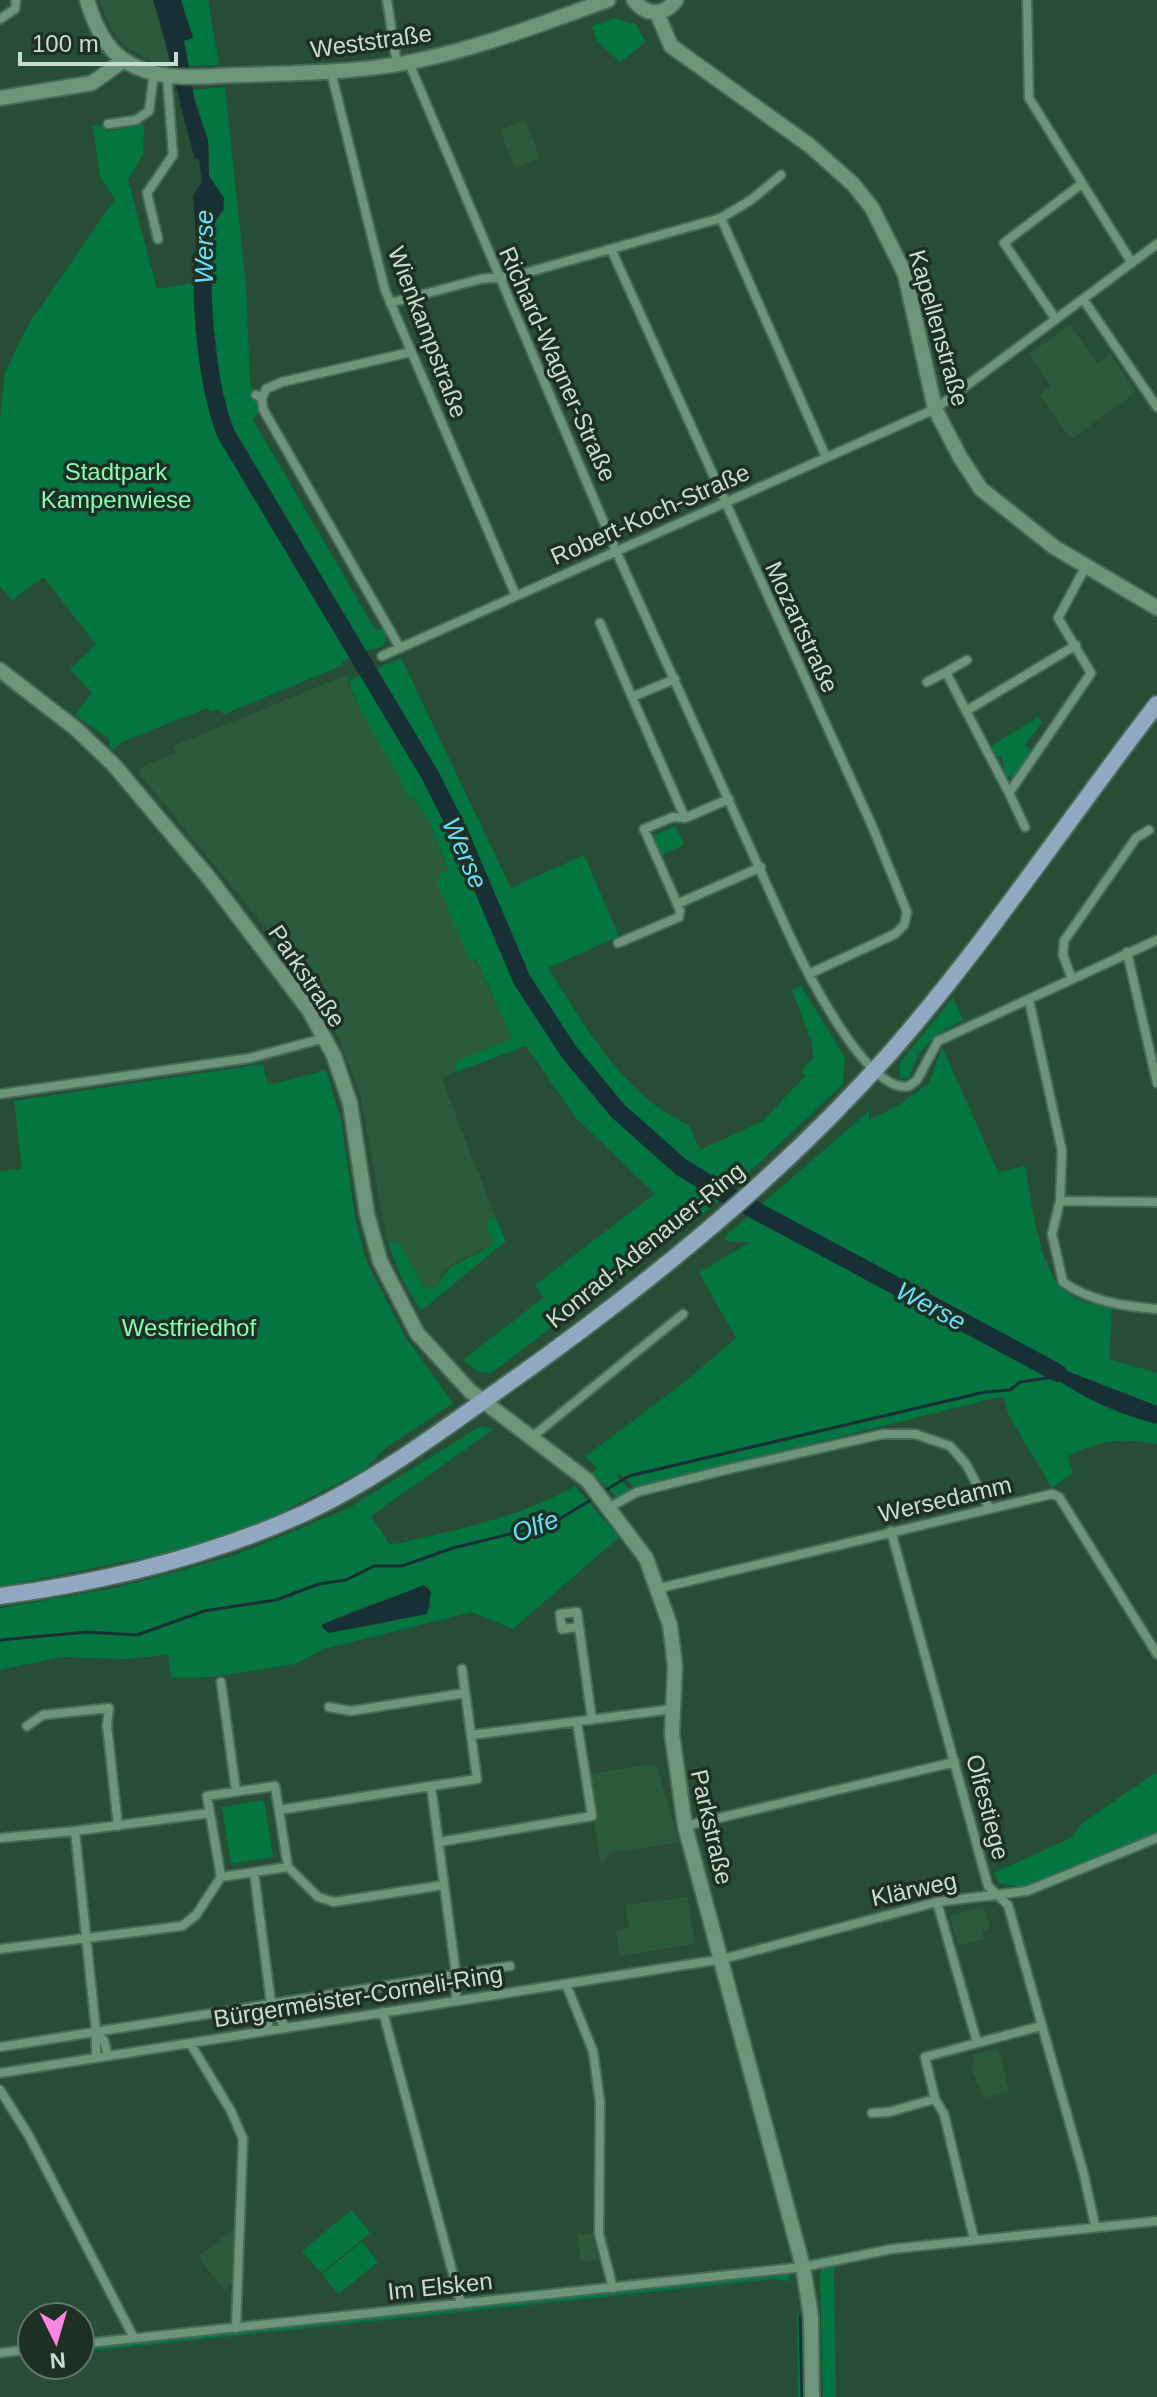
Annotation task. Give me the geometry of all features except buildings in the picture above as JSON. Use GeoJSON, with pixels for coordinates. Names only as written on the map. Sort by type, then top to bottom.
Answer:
{"type":"FeatureCollection","features":[{"type":"Feature","properties":{"kind":"main road","name":"Konrad-Adenauer-Ring"},"geometry":{"type":"LineString","coordinates":[[0,1596],[159,1565],[269,1528],[349,1491],[482,1402],[602,1316],[725,1217],[874,1071],[950,981],[1157,704]]}},
{"type":"Feature","properties":{"kind":"street"},"geometry":{"type":"LineString","coordinates":[[0,19],[15,9],[16,0]]}},
{"type":"Feature","properties":{"kind":"street"},"geometry":{"type":"LineString","coordinates":[[0,98],[92,83],[124,60],[104,40],[87,0]]}},
{"type":"Feature","properties":{"kind":"street","name":"Richard-Wagner-Straße"},"geometry":{"type":"LineString","coordinates":[[387,0],[403,64],[616,551],[809,974],[851,1043],[874,1071]]}},
{"type":"Feature","properties":{"kind":"street","name":"Weststraße"},"geometry":{"type":"LineString","coordinates":[[124,60],[164,75],[192,76],[331,72],[403,64],[492,41],[608,0]]}},
{"type":"Feature","properties":{"kind":"street"},"geometry":{"type":"LineString","coordinates":[[634,0],[643,10],[657,13],[676,0]]}},
{"type":"Feature","properties":{"kind":"street"},"geometry":{"type":"LineString","coordinates":[[1027,0],[1029,98],[1080,185],[1132,263]]}},
{"type":"Feature","properties":{"kind":"street","name":"Kapellenstraße"},"geometry":{"type":"LineString","coordinates":[[657,13],[671,46],[809,145],[853,184],[872,208],[905,274],[935,409],[981,489],[1020,523],[1157,608]]}},
{"type":"Feature","properties":{"kind":"street","name":"Wienkampstraße"},"geometry":{"type":"LineString","coordinates":[[331,72],[373,248],[390,303],[516,596]]}},
{"type":"Feature","properties":{"kind":"street"},"geometry":{"type":"LineString","coordinates":[[108,124],[136,120],[149,111],[164,75]]}},
{"type":"Feature","properties":{"kind":"street"},"geometry":{"type":"LineString","coordinates":[[158,239],[147,193],[173,155],[164,75]]}},
{"type":"Feature","properties":{"kind":"street"},"geometry":{"type":"LineString","coordinates":[[390,303],[498,276],[518,275],[721,218],[751,200],[781,175]]}},
{"type":"Feature","properties":{"kind":"street"},"geometry":{"type":"LineString","coordinates":[[1055,318],[1004,243],[1080,185]]}},
{"type":"Feature","properties":{"kind":"street"},"geometry":{"type":"LineString","coordinates":[[721,218],[826,457]]}},
{"type":"Feature","properties":{"kind":"street","name":"Robert-Koch-Straße"},"geometry":{"type":"LineString","coordinates":[[382,656],[935,409],[1157,244]]}},
{"type":"Feature","properties":{"kind":"street","name":"Mozartstraße"},"geometry":{"type":"LineString","coordinates":[[611,249],[723,504],[873,828],[907,912],[904,925],[895,934],[809,974]]}},
{"type":"Feature","properties":{"kind":"street"},"geometry":{"type":"LineString","coordinates":[[1083,299],[1157,407]]}},
{"type":"Feature","properties":{"kind":"street"},"geometry":{"type":"LineString","coordinates":[[400,648],[259,397],[266,389],[282,382],[411,352]]}},
{"type":"Feature","properties":{"kind":"street"},"geometry":{"type":"LineString","coordinates":[[1009,793],[1091,673],[1058,618],[1086,566]]}},
{"type":"Feature","properties":{"kind":"street"},"geometry":{"type":"LineString","coordinates":[[600,623],[685,818]]}},
{"type":"Feature","properties":{"kind":"street"},"geometry":{"type":"LineString","coordinates":[[966,711],[1076,645]]}},
{"type":"Feature","properties":{"kind":"street"},"geometry":{"type":"LineString","coordinates":[[927,682],[967,660]]}},
{"type":"Feature","properties":{"kind":"street","name":"Parkstraße"},"geometry":{"type":"LineString","coordinates":[[0,670],[75,728],[113,764],[248,928],[309,1010],[325,1038],[350,1103],[367,1214],[388,1280],[417,1333],[482,1402],[532,1437],[603,1498],[637,1543],[660,1588],[670,1625],[675,1666],[676,1781],[685,1826],[803,2267],[811,2316],[812,2397]]}},
{"type":"Feature","properties":{"kind":"street"},"geometry":{"type":"LineString","coordinates":[[946,672],[1025,827]]}},
{"type":"Feature","properties":{"kind":"street"},"geometry":{"type":"LineString","coordinates":[[632,697],[675,679]]}},
{"type":"Feature","properties":{"kind":"street"},"geometry":{"type":"LineString","coordinates":[[618,943],[677,918],[680,912],[644,829],[673,817],[685,818],[729,799]]}},
{"type":"Feature","properties":{"kind":"street"},"geometry":{"type":"LineString","coordinates":[[1072,979],[1063,955],[1064,941],[1136,838],[1149,830]]}},
{"type":"Feature","properties":{"kind":"street"},"geometry":{"type":"LineString","coordinates":[[677,904],[761,867]]}},
{"type":"Feature","properties":{"kind":"street"},"geometry":{"type":"LineString","coordinates":[[874,1071],[893,1086],[909,1086],[917,1080],[938,1041],[1157,940]]}},
{"type":"Feature","properties":{"kind":"street"},"geometry":{"type":"LineString","coordinates":[[1127,952],[1157,1083]]}},
{"type":"Feature","properties":{"kind":"street"},"geometry":{"type":"LineString","coordinates":[[1029,1000],[1062,1151],[1060,1201],[1052,1234],[1063,1282],[1079,1294],[1110,1303],[1157,1309]]}},
{"type":"Feature","properties":{"kind":"street"},"geometry":{"type":"LineString","coordinates":[[0,1094],[250,1058],[325,1038]]}},
{"type":"Feature","properties":{"kind":"street"},"geometry":{"type":"LineString","coordinates":[[1060,1201],[1157,1202]]}},
{"type":"Feature","properties":{"kind":"street"},"geometry":{"type":"LineString","coordinates":[[532,1437],[683,1314]]}},
{"type":"Feature","properties":{"kind":"street"},"geometry":{"type":"LineString","coordinates":[[603,1498],[883,1434],[915,1434],[950,1446],[966,1464],[990,1509]]}},
{"type":"Feature","properties":{"kind":"street","name":"Wersedamm"},"geometry":{"type":"LineString","coordinates":[[660,1588],[1052,1494],[1059,1497],[1157,1654]]}},
{"type":"Feature","properties":{"kind":"street","name":"Olfestiege"},"geometry":{"type":"LineString","coordinates":[[891,1531],[988,1886],[1008,1905],[1082,2167],[1095,2225]]}},
{"type":"Feature","properties":{"kind":"street"},"geometry":{"type":"LineString","coordinates":[[579,1627],[592,1720]]}},
{"type":"Feature","properties":{"kind":"street"},"geometry":{"type":"LineString","coordinates":[[279,1810],[477,1779],[462,1669]]}},
{"type":"Feature","properties":{"kind":"street"},"geometry":{"type":"LineString","coordinates":[[221,1682],[236,1791]]}},
{"type":"Feature","properties":{"kind":"street"},"geometry":{"type":"LineString","coordinates":[[329,1707],[351,1711],[465,1693]]}},
{"type":"Feature","properties":{"kind":"street"},"geometry":{"type":"LineString","coordinates":[[27,1726],[43,1715],[109,1708],[107,1725],[118,1826]]}},
{"type":"Feature","properties":{"kind":"street"},"geometry":{"type":"LineString","coordinates":[[471,1735],[673,1709]]}},
{"type":"Feature","properties":{"kind":"street"},"geometry":{"type":"LineString","coordinates":[[439,1842],[592,1816],[577,1722]]}},
{"type":"Feature","properties":{"kind":"street"},"geometry":{"type":"LineString","coordinates":[[685,1826],[955,1762]]}},
{"type":"Feature","properties":{"kind":"street"},"geometry":{"type":"LineString","coordinates":[[0,1949],[182,1926],[196,1915],[221,1877],[207,1796],[236,1791],[275,1786],[288,1867],[318,1897],[334,1902],[444,1885]]}},
{"type":"Feature","properties":{"kind":"street"},"geometry":{"type":"LineString","coordinates":[[431,1786],[456,1974],[456,2001]]}},
{"type":"Feature","properties":{"kind":"street"},"geometry":{"type":"LineString","coordinates":[[0,1838],[210,1813]]}},
{"type":"Feature","properties":{"kind":"street"},"geometry":{"type":"LineString","coordinates":[[75,1831],[96,2031],[96,2058]]}},
{"type":"Feature","properties":{"kind":"street","name":"Klärweg"},"geometry":{"type":"LineString","coordinates":[[723,1959],[937,1902],[1027,1891],[1157,1838]]}},
{"type":"Feature","properties":{"kind":"street"},"geometry":{"type":"LineString","coordinates":[[221,1877],[288,1867]]}},
{"type":"Feature","properties":{"kind":"street"},"geometry":{"type":"LineString","coordinates":[[254,1872],[271,2003],[267,2030]]}},
{"type":"Feature","properties":{"kind":"street"},"geometry":{"type":"LineString","coordinates":[[937,1902],[977,2042]]}},
{"type":"Feature","properties":{"kind":"street","name":"Bürgermeister-Corneli-Ring"},"geometry":{"type":"LineString","coordinates":[[0,2073],[723,1959]]}},
{"type":"Feature","properties":{"kind":"street","name":"Bürgermeister-Corneli-Ring"},"geometry":{"type":"LineString","coordinates":[[0,2047],[510,1966]]}},
{"type":"Feature","properties":{"kind":"street"},"geometry":{"type":"LineString","coordinates":[[566,1984],[593,2051],[600,2102],[599,2234],[613,2288]]}},
{"type":"Feature","properties":{"kind":"street"},"geometry":{"type":"LineString","coordinates":[[271,2003],[285,2027]]}},
{"type":"Feature","properties":{"kind":"street"},"geometry":{"type":"LineString","coordinates":[[383,2012],[461,2304]]}},
{"type":"Feature","properties":{"kind":"street"},"geometry":{"type":"LineString","coordinates":[[974,2239],[944,2114],[935,2099],[925,2057],[1041,2026]]}},
{"type":"Feature","properties":{"kind":"street"},"geometry":{"type":"LineString","coordinates":[[96,2031],[104,2041],[108,2056]]}},
{"type":"Feature","properties":{"kind":"street"},"geometry":{"type":"LineString","coordinates":[[190,2043],[231,2111],[243,2139],[236,2328]]}},
{"type":"Feature","properties":{"kind":"street"},"geometry":{"type":"LineString","coordinates":[[0,2090],[32,2143],[134,2338]]}},
{"type":"Feature","properties":{"kind":"street"},"geometry":{"type":"LineString","coordinates":[[872,2113],[889,2112],[935,2099]]}},
{"type":"Feature","properties":{"kind":"street","name":"Im Elsken"},"geometry":{"type":"LineString","coordinates":[[96,2342],[803,2267],[892,2249],[1095,2225],[1157,2221]]}},
{"type":"Feature","properties":{"kind":"shaded area"},"geometry":{"type":"Polygon","coordinates":[[[99,0],[153,0],[172,66],[156,64],[123,45],[111,29],[99,0]]]}},
{"type":"Feature","properties":{"kind":"shaded area"},"geometry":{"type":"Polygon","coordinates":[[[525,120],[540,158],[515,168],[500,130],[525,120]]]}},
{"type":"Feature","properties":{"kind":"shaded area"},"geometry":{"type":"Polygon","coordinates":[[[1070,325],[1097,363],[1110,354],[1136,392],[1071,439],[1040,395],[1051,386],[1029,354],[1070,325]]]}},
{"type":"Feature","properties":{"kind":"shaded area"},"geometry":{"type":"Polygon","coordinates":[[[347,675],[353,696],[377,733],[408,798],[414,798],[429,822],[448,870],[471,961],[475,959],[512,1039],[458,1060],[453,1073],[441,1077],[495,1216],[489,1219],[493,1244],[452,1264],[442,1273],[437,1287],[424,1288],[401,1245],[387,1240],[360,1094],[331,1018],[283,949],[139,773],[142,767],[176,753],[173,746],[347,675]]]}},
{"type":"Feature","properties":{"kind":"shaded area"},"geometry":{"type":"Polygon","coordinates":[[[656,1764],[679,1842],[610,1853],[601,1866],[587,1774],[656,1764]]]}},
{"type":"Feature","properties":{"kind":"shaded area"},"geometry":{"type":"Polygon","coordinates":[[[687,1897],[695,1944],[620,1956],[616,1931],[629,1928],[626,1905],[687,1897]]]}},
{"type":"Feature","properties":{"kind":"shaded area"},"geometry":{"type":"Polygon","coordinates":[[[984,1907],[990,1929],[982,1931],[984,1939],[958,1946],[950,1916],[984,1907]]]}},
{"type":"Feature","properties":{"kind":"shaded area"},"geometry":{"type":"Polygon","coordinates":[[[998,2048],[1009,2091],[983,2098],[971,2065],[974,2064],[972,2055],[998,2048]]]}},
{"type":"Feature","properties":{"kind":"shaded area"},"geometry":{"type":"Polygon","coordinates":[[[236,2228],[234,2282],[224,2290],[198,2257],[236,2228]]]}},
{"type":"Feature","properties":{"kind":"shaded area"},"geometry":{"type":"Polygon","coordinates":[[[593,2234],[598,2259],[581,2262],[577,2235],[593,2234]]]}},
{"type":"Feature","properties":{"kind":"green space"},"geometry":{"type":"Polygon","coordinates":[[[181,0],[208,0],[219,65],[189,66],[184,40],[193,38],[181,0]]]}},
{"type":"Feature","properties":{"kind":"green space"},"geometry":{"type":"Polygon","coordinates":[[[614,18],[635,24],[646,42],[620,62],[597,41],[592,26],[614,18]]]}},
{"type":"Feature","properties":{"kind":"green space"},"geometry":{"type":"Polygon","coordinates":[[[225,87],[246,287],[250,382],[260,414],[252,418],[376,631],[383,628],[387,635],[383,646],[364,652],[224,414],[208,279],[214,221],[224,210],[224,198],[209,177],[209,147],[193,90],[225,87]]]}},
{"type":"Feature","properties":{"kind":"green space","name":"Stadtpark Kampenwiese"},"geometry":{"type":"Polygon","coordinates":[[[144,124],[143,154],[128,180],[157,289],[197,282],[207,381],[221,436],[354,656],[342,662],[343,665],[224,714],[217,709],[210,712],[207,708],[124,741],[111,751],[108,738],[75,715],[92,693],[70,669],[96,645],[44,577],[12,600],[0,586],[0,420],[5,372],[28,325],[115,199],[100,177],[93,126],[104,125],[106,132],[144,124]]]}},
{"type":"Feature","properties":{"kind":"green space"},"geometry":{"type":"Polygon","coordinates":[[[401,658],[511,888],[584,855],[619,936],[548,968],[608,1057],[645,1097],[689,1125],[700,1150],[763,1121],[805,1076],[802,1070],[813,1058],[812,1043],[792,990],[801,986],[845,1058],[843,1084],[730,1190],[668,1148],[611,1097],[562,1039],[542,1007],[515,955],[459,824],[375,669],[401,658]]]}},
{"type":"Feature","properties":{"kind":"green space"},"geometry":{"type":"Polygon","coordinates":[[[363,674],[442,807],[516,979],[534,1012],[579,1074],[632,1129],[722,1199],[491,1373],[478,1372],[463,1360],[543,1298],[535,1285],[655,1194],[576,1118],[526,1046],[453,1073],[458,1060],[512,1039],[476,959],[470,961],[438,885],[440,874],[448,869],[429,822],[414,798],[408,798],[352,690],[350,680],[363,674]]]}},
{"type":"Feature","properties":{"kind":"green space"},"geometry":{"type":"Polygon","coordinates":[[[1038,717],[1042,723],[1025,745],[1032,751],[1012,777],[1005,776],[1002,756],[996,758],[990,747],[1038,717]]]}},
{"type":"Feature","properties":{"kind":"green space"},"geometry":{"type":"Polygon","coordinates":[[[676,826],[684,845],[661,855],[653,836],[676,826]]]}},
{"type":"Feature","properties":{"kind":"green space"},"geometry":{"type":"Polygon","coordinates":[[[953,998],[963,1020],[929,1042],[913,1066],[910,1077],[900,1079],[900,1063],[953,998]]]}},
{"type":"Feature","properties":{"kind":"green space"},"geometry":{"type":"Polygon","coordinates":[[[942,1047],[998,1172],[1025,1166],[1042,1251],[1056,1281],[1076,1298],[1112,1309],[1109,1359],[1157,1373],[1157,1406],[1059,1368],[1039,1365],[1065,1385],[1095,1401],[1157,1424],[1157,1444],[1112,1441],[1080,1450],[1068,1456],[1073,1473],[1052,1488],[1009,1416],[1003,1396],[635,1488],[619,1473],[616,1476],[630,1490],[617,1497],[591,1473],[597,1468],[585,1457],[685,1382],[736,1338],[699,1273],[750,1242],[729,1242],[723,1238],[869,1111],[869,1120],[899,1105],[929,1083],[942,1047]]]}},
{"type":"Feature","properties":{"kind":"green space","name":"Westfriedhof"},"geometry":{"type":"Polygon","coordinates":[[[263,1064],[268,1085],[326,1070],[341,1120],[355,1218],[367,1263],[406,1338],[453,1403],[384,1449],[366,1469],[246,1530],[196,1547],[0,1587],[0,1171],[22,1169],[14,1101],[263,1064]]]}},
{"type":"Feature","properties":{"kind":"green space"},"geometry":{"type":"Polygon","coordinates":[[[495,1216],[506,1241],[421,1311],[402,1279],[387,1240],[401,1245],[424,1288],[437,1287],[447,1271],[493,1244],[487,1227],[489,1219],[495,1216]]]}},
{"type":"Feature","properties":{"kind":"green space"},"geometry":{"type":"Polygon","coordinates":[[[481,1426],[494,1429],[371,1516],[390,1545],[508,1515],[575,1486],[619,1537],[513,1629],[472,1612],[324,1649],[295,1664],[213,1677],[171,1678],[168,1655],[126,1659],[61,1657],[0,1670],[0,1608],[120,1587],[233,1556],[347,1509],[481,1426]],[[429,1587],[373,1604],[321,1626],[328,1633],[381,1624],[431,1608],[429,1587]]]}},
{"type":"Feature","properties":{"kind":"green space"},"geometry":{"type":"Polygon","coordinates":[[[1157,1772],[1157,1832],[1027,1888],[999,1883],[994,1873],[1073,1837],[1082,1823],[1157,1772]]]}},
{"type":"Feature","properties":{"kind":"green space"},"geometry":{"type":"Polygon","coordinates":[[[264,1800],[273,1857],[231,1864],[222,1807],[264,1800]]]}},
{"type":"Feature","properties":{"kind":"green space"},"geometry":{"type":"Polygon","coordinates":[[[352,2210],[370,2233],[321,2273],[302,2251],[352,2210]]]}},
{"type":"Feature","properties":{"kind":"green space"},"geometry":{"type":"Polygon","coordinates":[[[362,2242],[378,2262],[338,2294],[322,2274],[362,2242]]]}},
{"type":"Feature","properties":{"kind":"green space"},"geometry":{"type":"Polygon","coordinates":[[[837,2266],[834,2270],[836,2397],[823,2397],[820,2274],[822,2269],[837,2266]]]}},
{"type":"Feature","properties":{"kind":"green space"},"geometry":{"type":"Polygon","coordinates":[[[789,2275],[789,2281],[773,2279],[96,2350],[96,2347],[789,2275]]]}},
{"type":"Feature","properties":{"kind":"green space"},"geometry":{"type":"Polygon","coordinates":[[[797,2313],[804,2315],[806,2397],[798,2397],[797,2313]]]}},
{"type":"Feature","properties":{"kind":"water"},"geometry":{"type":"Polygon","coordinates":[[[153,0],[181,0],[193,38],[184,41],[195,103],[208,140],[209,176],[224,198],[223,210],[211,234],[202,282],[193,195],[202,182],[199,159],[195,159],[153,0]]]}},
{"type":"Feature","properties":{"kind":"water"},"geometry":{"type":"Polygon","coordinates":[[[1037,1364],[1059,1368],[1157,1406],[1157,1424],[1094,1401],[1037,1364]]]}},
{"type":"Feature","properties":{"kind":"water"},"geometry":{"type":"Polygon","coordinates":[[[424,1585],[431,1592],[427,1614],[328,1633],[321,1625],[424,1585]]]}},
{"type":"Feature","properties":{"kind":"waterway","name":"Werse"},"geometry":{"type":"LineString","coordinates":[[203,258],[207,347],[214,393],[226,434],[430,775],[458,830],[522,980],[569,1052],[618,1111],[681,1167],[725,1194],[1058,1373]]}},
{"type":"Feature","properties":{"kind":"waterway","name":"Olfe"},"geometry":{"type":"LineString","coordinates":[[604,1491],[629,1476],[985,1392],[1010,1390],[1020,1382],[1054,1377]]}},
{"type":"Feature","properties":{"kind":"waterway","name":"Olfe"},"geometry":{"type":"LineString","coordinates":[[0,1640],[87,1632],[137,1635],[204,1611],[276,1600],[319,1584],[346,1580],[374,1566],[402,1566],[453,1548],[551,1524],[594,1498]]}},
{"type":"Feature","properties":{"kind":"waterway"},"geometry":{"type":"LineString","coordinates":[[800,2316],[802,2397]]}}]}
